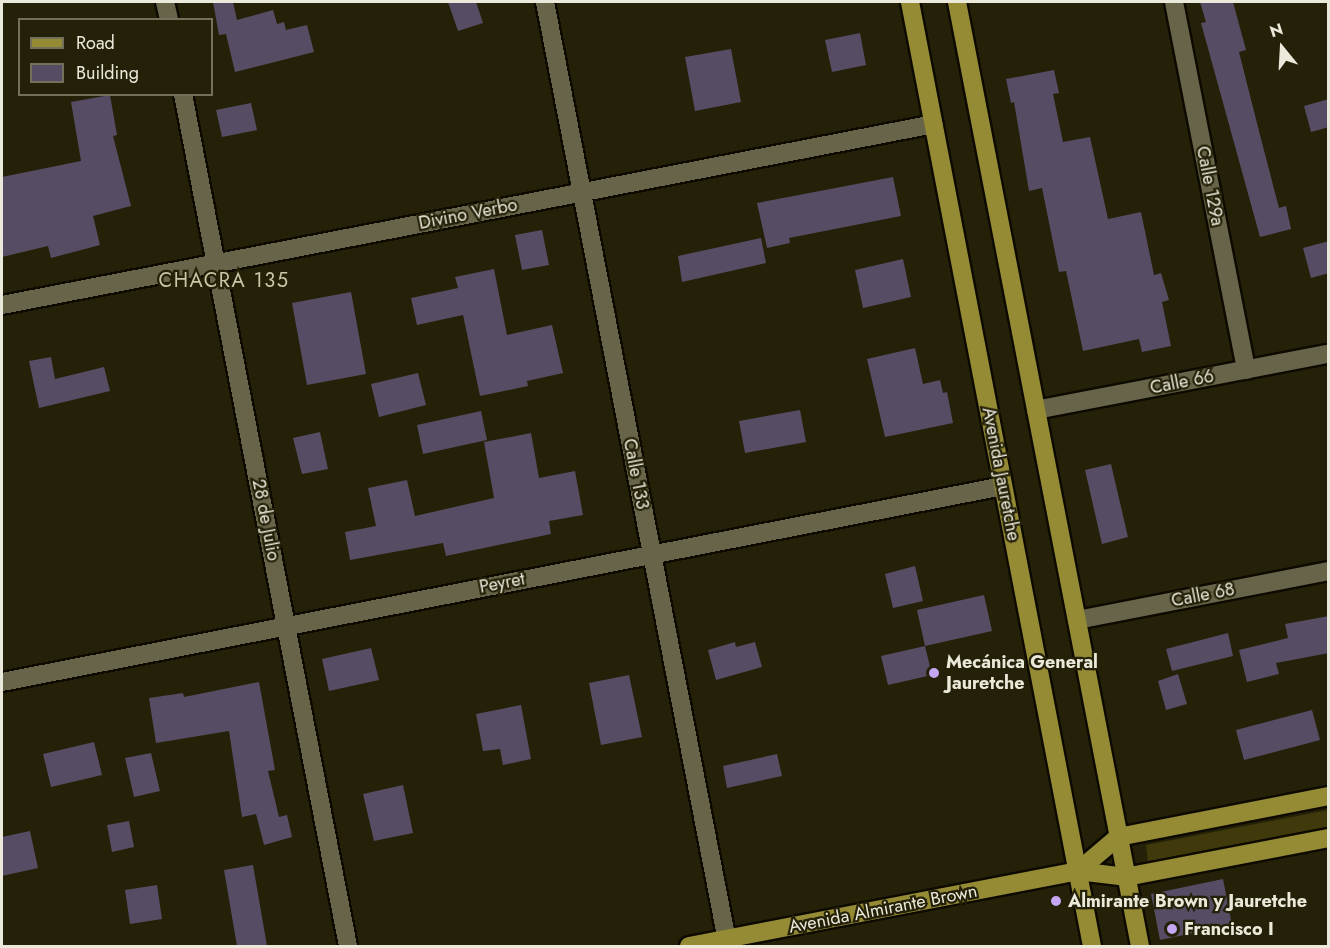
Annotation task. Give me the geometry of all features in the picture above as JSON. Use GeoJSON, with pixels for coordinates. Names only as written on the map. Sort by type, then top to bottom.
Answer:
{"type":"FeatureCollection","features":[{"type":"Feature","properties":{"kind":"main road","name":"Avenida Jauretche"},"geometry":{"type":"LineString","coordinates":[[910,2],[1092,946]]}},
{"type":"Feature","properties":{"kind":"main road"},"geometry":{"type":"LineString","coordinates":[[957,2],[1140,946]]}},
{"type":"Feature","properties":{"kind":"main road","name":"Avenida Almirante Brown"},"geometry":{"type":"LineString","coordinates":[[1077,871],[1119,837],[1329,796]]}},
{"type":"Feature","properties":{"kind":"main road","name":"Avenida Almirante Brown"},"geometry":{"type":"LineString","coordinates":[[689,946],[727,943],[1077,871],[1126,877],[1329,838]]}},
{"type":"Feature","properties":{"kind":"street"},"geometry":{"type":"LineString","coordinates":[[165,2],[169,18]]}},
{"type":"Feature","properties":{"kind":"street","name":"Calle 133"},"geometry":{"type":"LineString","coordinates":[[545,2],[727,943]]}},
{"type":"Feature","properties":{"kind":"street","name":"Calle 129a"},"geometry":{"type":"LineString","coordinates":[[1174,2],[1246,370]]}},
{"type":"Feature","properties":{"kind":"street","name":"28 de Julio"},"geometry":{"type":"LineString","coordinates":[[183,96],[348,946]]}},
{"type":"Feature","properties":{"kind":"street","name":"Divino Verbo"},"geometry":{"type":"LineString","coordinates":[[2,304],[934,124]]}},
{"type":"Feature","properties":{"kind":"street","name":"Calle 66"},"geometry":{"type":"LineString","coordinates":[[1036,410],[1329,354]]}},
{"type":"Feature","properties":{"kind":"street","name":"Peyret"},"geometry":{"type":"LineString","coordinates":[[2,682],[1004,486]]}},
{"type":"Feature","properties":{"kind":"street","name":"Calle 68"},"geometry":{"type":"LineString","coordinates":[[1077,620],[1329,571]]}},
{"type":"Feature","properties":{"kind":"shaded area"},"geometry":{"type":"Polygon","coordinates":[[[1328,810],[1328,828],[1148,863],[1146,845],[1328,810]]]}},
{"type":"Feature","properties":{"kind":"building"},"geometry":{"type":"Polygon","coordinates":[[[213,2],[233,2],[237,20],[273,10],[277,24],[284,22],[286,30],[307,25],[314,52],[235,72],[226,34],[219,35],[213,2]]]}},
{"type":"Feature","properties":{"kind":"building"},"geometry":{"type":"Polygon","coordinates":[[[448,2],[476,2],[483,23],[458,31],[448,2]]]}},
{"type":"Feature","properties":{"kind":"building"},"geometry":{"type":"Polygon","coordinates":[[[1200,2],[1233,2],[1246,50],[1239,52],[1260,135],[1279,208],[1286,206],[1291,229],[1260,237],[1201,23],[1206,22],[1200,2]]]}},
{"type":"Feature","properties":{"kind":"building"},"geometry":{"type":"Polygon","coordinates":[[[860,33],[866,65],[832,72],[825,40],[860,33]]]}},
{"type":"Feature","properties":{"kind":"building"},"geometry":{"type":"Polygon","coordinates":[[[731,49],[741,102],[695,111],[685,57],[731,49]]]}},
{"type":"Feature","properties":{"kind":"building"},"geometry":{"type":"Polygon","coordinates":[[[1054,70],[1059,93],[1053,94],[1063,142],[1090,137],[1108,219],[1141,212],[1154,275],[1161,273],[1169,300],[1162,302],[1171,346],[1142,352],[1139,339],[1083,351],[1066,271],[1059,272],[1042,188],[1029,191],[1014,102],[1011,103],[1006,79],[1054,70]]]}},
{"type":"Feature","properties":{"kind":"building"},"geometry":{"type":"Polygon","coordinates":[[[110,96],[117,135],[113,136],[131,206],[93,216],[100,245],[51,258],[48,246],[2,257],[2,177],[81,161],[71,102],[110,96]]]}},
{"type":"Feature","properties":{"kind":"building"},"geometry":{"type":"Polygon","coordinates":[[[1329,99],[1329,127],[1311,132],[1304,106],[1329,99]]]}},
{"type":"Feature","properties":{"kind":"building"},"geometry":{"type":"Polygon","coordinates":[[[251,103],[257,130],[222,137],[216,110],[251,103]]]}},
{"type":"Feature","properties":{"kind":"building"},"geometry":{"type":"Polygon","coordinates":[[[893,177],[901,216],[789,238],[790,243],[767,248],[757,203],[893,177]]]}},
{"type":"Feature","properties":{"kind":"building"},"geometry":{"type":"Polygon","coordinates":[[[542,230],[549,265],[522,270],[515,235],[542,230]]]}},
{"type":"Feature","properties":{"kind":"building"},"geometry":{"type":"Polygon","coordinates":[[[761,238],[766,263],[682,282],[678,256],[761,238]]]}},
{"type":"Feature","properties":{"kind":"building"},"geometry":{"type":"Polygon","coordinates":[[[1329,241],[1329,273],[1311,278],[1303,248],[1329,241]]]}},
{"type":"Feature","properties":{"kind":"building"},"geometry":{"type":"Polygon","coordinates":[[[903,259],[911,297],[863,308],[855,270],[903,259]]]}},
{"type":"Feature","properties":{"kind":"building"},"geometry":{"type":"Polygon","coordinates":[[[494,269],[507,335],[552,325],[563,373],[527,381],[528,386],[480,396],[463,315],[417,325],[411,298],[458,288],[455,277],[494,269]]]}},
{"type":"Feature","properties":{"kind":"building"},"geometry":{"type":"Polygon","coordinates":[[[351,292],[366,374],[307,385],[292,303],[351,292]]]}},
{"type":"Feature","properties":{"kind":"building"},"geometry":{"type":"Polygon","coordinates":[[[915,348],[923,384],[940,380],[943,393],[947,392],[953,423],[885,437],[867,359],[915,348]]]}},
{"type":"Feature","properties":{"kind":"building"},"geometry":{"type":"Polygon","coordinates":[[[51,357],[55,379],[104,367],[110,391],[39,408],[29,361],[51,357]]]}},
{"type":"Feature","properties":{"kind":"building"},"geometry":{"type":"Polygon","coordinates":[[[418,373],[426,405],[379,417],[371,384],[418,373]]]}},
{"type":"Feature","properties":{"kind":"building"},"geometry":{"type":"Polygon","coordinates":[[[800,410],[806,442],[745,453],[739,421],[800,410]]]}},
{"type":"Feature","properties":{"kind":"building"},"geometry":{"type":"Polygon","coordinates":[[[481,411],[487,440],[423,454],[417,425],[481,411]]]}},
{"type":"Feature","properties":{"kind":"building"},"geometry":{"type":"Polygon","coordinates":[[[320,432],[328,469],[302,474],[293,438],[320,432]]]}},
{"type":"Feature","properties":{"kind":"building"},"geometry":{"type":"Polygon","coordinates":[[[531,433],[539,478],[575,471],[583,515],[549,521],[551,534],[446,556],[443,543],[350,560],[345,532],[376,526],[368,488],[407,480],[415,516],[494,498],[484,442],[531,433]]]}},
{"type":"Feature","properties":{"kind":"building"},"geometry":{"type":"Polygon","coordinates":[[[1111,464],[1128,537],[1102,544],[1085,470],[1111,464]]]}},
{"type":"Feature","properties":{"kind":"building"},"geometry":{"type":"Polygon","coordinates":[[[915,566],[923,601],[893,608],[885,574],[915,566]]]}},
{"type":"Feature","properties":{"kind":"building"},"geometry":{"type":"Polygon","coordinates":[[[984,595],[992,631],[925,646],[917,610],[984,595]]]}},
{"type":"Feature","properties":{"kind":"building"},"geometry":{"type":"Polygon","coordinates":[[[1329,616],[1329,653],[1276,663],[1279,674],[1247,682],[1239,650],[1288,638],[1285,624],[1329,616]]]}},
{"type":"Feature","properties":{"kind":"building"},"geometry":{"type":"Polygon","coordinates":[[[1228,633],[1233,656],[1172,671],[1166,649],[1228,633]]]}},
{"type":"Feature","properties":{"kind":"building"},"geometry":{"type":"Polygon","coordinates":[[[735,642],[736,647],[755,642],[762,667],[716,680],[708,650],[735,642]]]}},
{"type":"Feature","properties":{"kind":"building"},"geometry":{"type":"Polygon","coordinates":[[[925,646],[932,675],[888,685],[881,656],[925,646]]]}},
{"type":"Feature","properties":{"kind":"building"},"geometry":{"type":"Polygon","coordinates":[[[371,648],[379,680],[329,691],[322,659],[371,648]]]}},
{"type":"Feature","properties":{"kind":"building"},"geometry":{"type":"Polygon","coordinates":[[[1178,674],[1187,704],[1166,710],[1158,681],[1178,674]]]}},
{"type":"Feature","properties":{"kind":"building"},"geometry":{"type":"Polygon","coordinates":[[[629,675],[642,737],[601,745],[589,683],[629,675]]]}},
{"type":"Feature","properties":{"kind":"building"},"geometry":{"type":"Polygon","coordinates":[[[259,682],[275,770],[268,771],[279,817],[287,815],[292,837],[264,845],[256,814],[242,817],[229,731],[156,743],[149,698],[183,693],[184,697],[259,682]]]}},
{"type":"Feature","properties":{"kind":"building"},"geometry":{"type":"Polygon","coordinates":[[[521,705],[531,759],[503,765],[500,749],[483,751],[476,714],[521,705]]]}},
{"type":"Feature","properties":{"kind":"building"},"geometry":{"type":"Polygon","coordinates":[[[1312,710],[1320,740],[1244,760],[1236,730],[1312,710]]]}},
{"type":"Feature","properties":{"kind":"building"},"geometry":{"type":"Polygon","coordinates":[[[94,742],[102,775],[51,787],[43,754],[94,742]]]}},
{"type":"Feature","properties":{"kind":"building"},"geometry":{"type":"Polygon","coordinates":[[[151,753],[160,791],[134,797],[125,758],[151,753]]]}},
{"type":"Feature","properties":{"kind":"building"},"geometry":{"type":"Polygon","coordinates":[[[777,754],[782,776],[727,788],[723,766],[777,754]]]}},
{"type":"Feature","properties":{"kind":"building"},"geometry":{"type":"Polygon","coordinates":[[[403,785],[413,833],[374,841],[363,794],[403,785]]]}},
{"type":"Feature","properties":{"kind":"building"},"geometry":{"type":"Polygon","coordinates":[[[129,821],[134,847],[112,852],[107,825],[129,821]]]}},
{"type":"Feature","properties":{"kind":"building"},"geometry":{"type":"Polygon","coordinates":[[[30,831],[38,868],[2,876],[2,837],[30,831]]]}},
{"type":"Feature","properties":{"kind":"building"},"geometry":{"type":"Polygon","coordinates":[[[253,865],[267,946],[237,946],[224,870],[253,865]]]}},
{"type":"Feature","properties":{"kind":"building"},"geometry":{"type":"Polygon","coordinates":[[[1223,879],[1232,925],[1160,940],[1151,894],[1223,879]]]}},
{"type":"Feature","properties":{"kind":"building"},"geometry":{"type":"Polygon","coordinates":[[[157,885],[162,919],[130,924],[125,890],[157,885]]]}},
{"type":"Feature","properties":{"kind":"place","name":"Mecánica General Jauretche"},"geometry":{"type":"Point","coordinates":[934,673]}},
{"type":"Feature","properties":{"kind":"place","name":"Almirante Brown y Jauretche"},"geometry":{"type":"Point","coordinates":[1056,901]}},
{"type":"Feature","properties":{"kind":"place","name":"Francisco I"},"geometry":{"type":"Point","coordinates":[1172,929]}},
{"type":"Feature","properties":{"kind":"district","name":"CHACRA 135"},"geometry":{"type":"Point","coordinates":[224,280]}}]}
